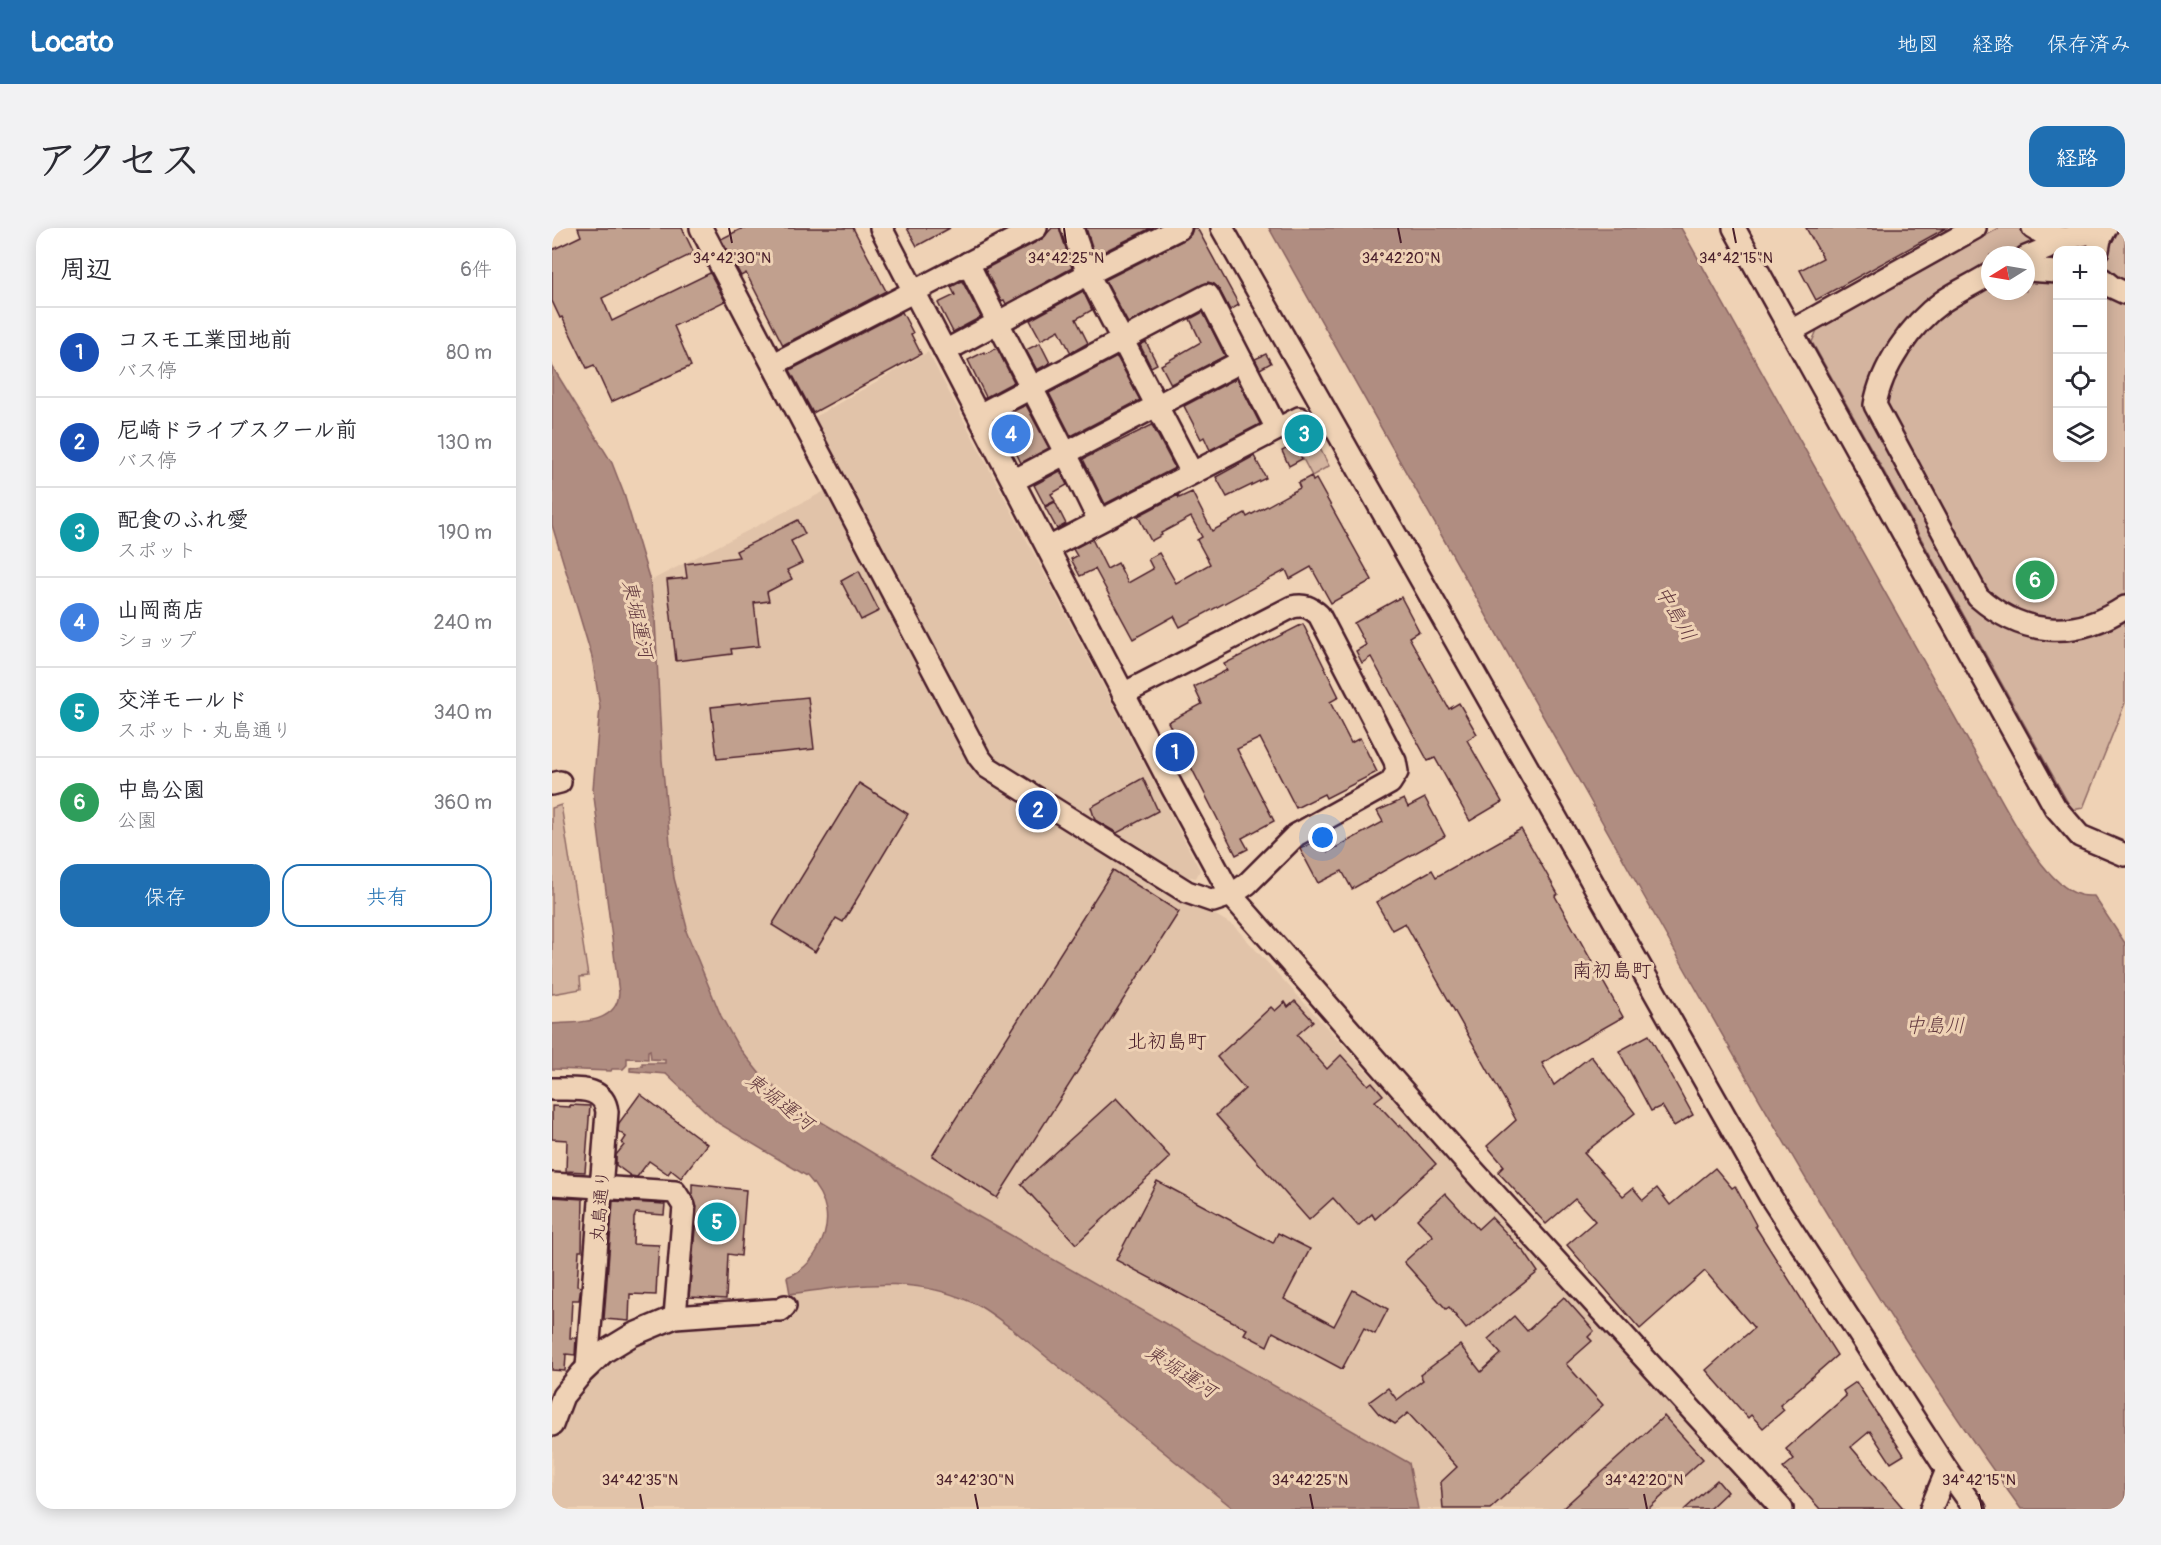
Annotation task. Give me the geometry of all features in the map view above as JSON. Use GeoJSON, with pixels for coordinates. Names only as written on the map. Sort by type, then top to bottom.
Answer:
{"type":"FeatureCollection","features":[{"type":"Feature","properties":{"kind":"street"},"geometry":{"type":"LineString","coordinates":[[701,228],[982,762],[993,772],[1187,892],[1213,901],[1231,895],[1247,884],[1296,835],[1390,783],[1397,772],[1395,760],[1319,615],[1311,608],[1302,605],[1292,606],[1123,694]]}},
{"type":"Feature","properties":{"kind":"street"},"geometry":{"type":"LineString","coordinates":[[881,228],[1123,694],[1231,895],[1462,1158],[1782,1509]]}},
{"type":"Feature","properties":{"kind":"street"},"geometry":{"type":"LineString","coordinates":[[774,364],[1036,228]]}},
{"type":"Feature","properties":{"kind":"street"},"geometry":{"type":"LineString","coordinates":[[1072,228],[1088,274],[1192,473]]}},
{"type":"Feature","properties":{"kind":"street"},"geometry":{"type":"LineString","coordinates":[[945,351],[1088,274],[1180,228]]}},
{"type":"Feature","properties":{"kind":"street"},"geometry":{"type":"LineString","coordinates":[[1222,228],[1770,1196],[1947,1470],[1975,1509]]}},
{"type":"Feature","properties":{"kind":"street"},"geometry":{"type":"LineString","coordinates":[[1734,228],[2055,807],[2080,836],[2123,849]]}},
{"type":"Feature","properties":{"kind":"street"},"geometry":{"type":"LineString","coordinates":[[1791,331],[1944,235],[1975,228]]}},
{"type":"Feature","properties":{"kind":"street"},"geometry":{"type":"LineString","coordinates":[[2034,228],[2051,237],[2062,239],[2077,237]]}},
{"type":"Feature","properties":{"kind":"street"},"geometry":{"type":"LineString","coordinates":[[2035,253],[2106,228]]}},
{"type":"Feature","properties":{"kind":"street"},"geometry":{"type":"LineString","coordinates":[[2099,246],[2106,228]]}},
{"type":"Feature","properties":{"kind":"street"},"geometry":{"type":"LineString","coordinates":[[968,263],[997,323],[1066,452],[1099,522]]}},
{"type":"Feature","properties":{"kind":"street"},"geometry":{"type":"LineString","coordinates":[[2035,271],[2053,272]]}},
{"type":"Feature","properties":{"kind":"street"},"geometry":{"type":"LineString","coordinates":[[1981,279],[1942,302],[1908,336],[1877,389],[1875,405],[1978,597],[1992,609],[2014,622],[2032,627],[2068,630],[2113,615],[2125,607]]}},
{"type":"Feature","properties":{"kind":"street"},"geometry":{"type":"LineString","coordinates":[[979,415],[1208,295],[1277,429]]}},
{"type":"Feature","properties":{"kind":"street"},"geometry":{"type":"LineString","coordinates":[[1013,481],[1242,361]]}},
{"type":"Feature","properties":{"kind":"street"},"geometry":{"type":"LineString","coordinates":[[1048,548],[1299,418]]}},
{"type":"Feature","properties":{"kind":"street","name":"丸島通り"},"geometry":{"type":"LineString","coordinates":[[552,1089],[592,1091],[601,1095],[606,1102],[587,1367]]}},
{"type":"Feature","properties":{"kind":"street"},"geometry":{"type":"LineString","coordinates":[[552,1184],[675,1192],[684,1206],[675,1317]]}},
{"type":"Feature","properties":{"kind":"street"},"geometry":{"type":"LineString","coordinates":[[552,1425],[563,1396],[562,1384],[604,1352],[632,1335],[675,1317],[781,1310],[785,1306]]}},
{"type":"Feature","properties":{"kind":"street"},"geometry":{"type":"LineString","coordinates":[[1931,1509],[1947,1470]]}},
{"type":"Feature","properties":{"kind":"shaded area"},"geometry":{"type":"Polygon","coordinates":[[[1999,228],[2125,228],[2125,703],[2083,808],[2072,810],[1812,342],[1817,330],[1999,228]]]}},
{"type":"Feature","properties":{"kind":"shaded area"},"geometry":{"type":"Polygon","coordinates":[[[928,352],[1200,870],[1196,878],[1179,875],[989,758],[813,418],[928,352]]]}},
{"type":"Feature","properties":{"kind":"shaded area"},"geometry":{"type":"Polygon","coordinates":[[[1293,432],[1301,447],[1315,439],[1329,466],[1312,476],[1290,434],[1293,432]]]}},
{"type":"Feature","properties":{"kind":"shaded area"},"geometry":{"type":"Polygon","coordinates":[[[825,491],[975,768],[984,777],[1234,926],[1767,1509],[1418,1509],[1409,1463],[967,1210],[801,1109],[760,1074],[739,1048],[721,1016],[686,931],[674,878],[662,760],[655,619],[650,581],[825,491]]]}},
{"type":"Feature","properties":{"kind":"shaded area"},"geometry":{"type":"Polygon","coordinates":[[[561,805],[588,976],[580,977],[581,989],[552,994],[552,808],[561,805]]]}},
{"type":"Feature","properties":{"kind":"shaded area"},"geometry":{"type":"Polygon","coordinates":[[[865,1283],[900,1283],[923,1287],[956,1296],[981,1307],[1011,1328],[1234,1509],[552,1509],[553,1440],[572,1401],[597,1370],[630,1344],[671,1327],[790,1309],[790,1294],[865,1283]]]}},
{"type":"Feature","properties":{"kind":"water","name":"中島川"},"geometry":{"type":"Polygon","coordinates":[[[1269,228],[1681,228],[2016,826],[2053,877],[2066,888],[2080,895],[2094,896],[2125,943],[2125,1509],[2021,1509],[1914,1353],[1815,1194],[1720,1031],[1269,228]]]}},
{"type":"Feature","properties":{"kind":"water","name":"東堀運河"},"geometry":{"type":"Polygon","coordinates":[[[552,366],[612,463],[624,494],[650,581],[655,619],[662,760],[674,878],[686,931],[721,1016],[739,1048],[760,1074],[800,1109],[967,1210],[1409,1463],[1418,1509],[1234,1509],[1011,1328],[981,1307],[934,1289],[887,1284],[839,1287],[790,1294],[787,1277],[805,1266],[812,1258],[826,1229],[824,1202],[807,1176],[718,1123],[666,1074],[630,1071],[630,1068],[642,1066],[642,1063],[665,1063],[665,1060],[651,1059],[650,1050],[648,1059],[627,1058],[627,1065],[623,1069],[612,1069],[611,1071],[552,1069],[552,1024],[583,1022],[603,1016],[617,1003],[619,993],[593,789],[600,707],[592,657],[552,525],[552,366]]]}},
{"type":"Feature","properties":{"kind":"building"},"geometry":{"type":"Polygon","coordinates":[[[578,228],[682,228],[694,253],[602,298],[612,321],[710,273],[725,301],[674,326],[691,366],[611,402],[594,365],[587,368],[552,301],[552,250],[581,236],[578,228]]]}},
{"type":"Feature","properties":{"kind":"building"},"geometry":{"type":"Polygon","coordinates":[[[743,228],[853,228],[886,291],[783,345],[746,273],[741,276],[721,239],[743,228]]]}},
{"type":"Feature","properties":{"kind":"building"},"geometry":{"type":"Polygon","coordinates":[[[907,228],[950,228],[917,246],[907,228]]]}},
{"type":"Feature","properties":{"kind":"building"},"geometry":{"type":"Polygon","coordinates":[[[1052,228],[1060,228],[1072,268],[1006,304],[1004,300],[1001,301],[985,269],[1042,239],[1052,228]]]}},
{"type":"Feature","properties":{"kind":"building"},"geometry":{"type":"Polygon","coordinates":[[[1086,228],[1151,228],[1095,256],[1086,228]]]}},
{"type":"Feature","properties":{"kind":"building"},"geometry":{"type":"Polygon","coordinates":[[[1193,228],[1197,228],[1239,305],[1230,310],[1219,289],[1208,282],[1128,323],[1105,280],[1186,239],[1193,228]]]}},
{"type":"Feature","properties":{"kind":"building"},"geometry":{"type":"Polygon","coordinates":[[[1806,228],[1946,228],[1816,300],[1800,270],[1823,258],[1806,228]]]}},
{"type":"Feature","properties":{"kind":"building"},"geometry":{"type":"Polygon","coordinates":[[[962,281],[981,317],[953,332],[938,303],[955,295],[951,287],[962,281]]]}},
{"type":"Feature","properties":{"kind":"building"},"geometry":{"type":"Polygon","coordinates":[[[1083,291],[1092,310],[1076,319],[1088,343],[1071,353],[1059,330],[1041,340],[1030,320],[1083,291]]]}},
{"type":"Feature","properties":{"kind":"building"},"geometry":{"type":"Polygon","coordinates":[[[902,312],[921,354],[813,413],[790,370],[902,312]]]}},
{"type":"Feature","properties":{"kind":"building"},"geometry":{"type":"Polygon","coordinates":[[[1203,312],[1225,356],[1171,384],[1161,365],[1201,342],[1190,319],[1203,312]]]}},
{"type":"Feature","properties":{"kind":"building"},"geometry":{"type":"Polygon","coordinates":[[[1146,342],[1157,364],[1151,367],[1140,345],[1146,342]]]}},
{"type":"Feature","properties":{"kind":"building"},"geometry":{"type":"Polygon","coordinates":[[[1040,343],[1050,363],[1037,370],[1026,350],[1040,343]]]}},
{"type":"Feature","properties":{"kind":"building"},"geometry":{"type":"Polygon","coordinates":[[[997,348],[1014,382],[986,397],[968,360],[997,348]]]}},
{"type":"Feature","properties":{"kind":"building"},"geometry":{"type":"Polygon","coordinates":[[[1266,354],[1271,363],[1260,369],[1255,359],[1266,354]]]}},
{"type":"Feature","properties":{"kind":"building"},"geometry":{"type":"Polygon","coordinates":[[[1117,357],[1140,400],[1071,436],[1049,393],[1117,357]]]}},
{"type":"Feature","properties":{"kind":"building"},"geometry":{"type":"Polygon","coordinates":[[[1237,378],[1260,424],[1210,450],[1204,437],[1201,439],[1184,406],[1237,378]]]}},
{"type":"Feature","properties":{"kind":"building"},"geometry":{"type":"Polygon","coordinates":[[[1026,405],[1049,448],[1021,463],[1000,418],[1026,405]]]}},
{"type":"Feature","properties":{"kind":"building"},"geometry":{"type":"Polygon","coordinates":[[[1152,425],[1175,468],[1105,504],[1083,459],[1152,425]]]}},
{"type":"Feature","properties":{"kind":"building"},"geometry":{"type":"Polygon","coordinates":[[[1308,426],[1314,437],[1301,444],[1296,434],[1308,426]]]}},
{"type":"Feature","properties":{"kind":"building"},"geometry":{"type":"Polygon","coordinates":[[[1295,444],[1302,459],[1289,466],[1282,451],[1295,444]]]}},
{"type":"Feature","properties":{"kind":"building"},"geometry":{"type":"Polygon","coordinates":[[[1254,456],[1266,478],[1227,497],[1216,477],[1254,456]]]}},
{"type":"Feature","properties":{"kind":"building"},"geometry":{"type":"Polygon","coordinates":[[[1060,471],[1067,485],[1051,494],[1055,501],[1045,506],[1034,485],[1060,471]]]}},
{"type":"Feature","properties":{"kind":"building"},"geometry":{"type":"Polygon","coordinates":[[[1311,476],[1313,481],[1316,479],[1372,580],[1331,603],[1311,567],[1290,579],[1286,570],[1180,627],[1174,616],[1133,639],[1095,569],[1080,576],[1071,559],[1077,556],[1073,549],[1092,539],[1107,569],[1118,563],[1128,583],[1153,569],[1148,559],[1159,553],[1176,583],[1210,564],[1197,540],[1202,537],[1191,517],[1151,541],[1138,516],[1178,495],[1179,498],[1192,492],[1212,531],[1245,513],[1247,517],[1300,488],[1298,483],[1311,476]]]}},
{"type":"Feature","properties":{"kind":"building"},"geometry":{"type":"Polygon","coordinates":[[[1055,502],[1066,524],[1057,529],[1045,507],[1055,502]]]}},
{"type":"Feature","properties":{"kind":"building"},"geometry":{"type":"Polygon","coordinates":[[[798,520],[805,534],[791,541],[802,563],[787,570],[792,579],[767,592],[769,601],[754,603],[759,646],[731,649],[732,654],[676,661],[667,580],[687,578],[685,564],[739,557],[736,551],[798,520]]]}},
{"type":"Feature","properties":{"kind":"building"},"geometry":{"type":"Polygon","coordinates":[[[859,571],[879,611],[861,620],[841,581],[859,571]]]}},
{"type":"Feature","properties":{"kind":"building"},"geometry":{"type":"Polygon","coordinates":[[[1401,597],[1419,631],[1409,637],[1449,709],[1459,703],[1477,734],[1467,740],[1502,802],[1470,821],[1435,758],[1428,761],[1371,657],[1362,663],[1356,651],[1366,645],[1354,623],[1401,597]]]}},
{"type":"Feature","properties":{"kind":"building"},"geometry":{"type":"Polygon","coordinates":[[[1303,624],[1339,697],[1330,702],[1351,743],[1360,738],[1377,772],[1326,798],[1324,794],[1296,808],[1260,738],[1237,749],[1274,821],[1242,838],[1248,849],[1236,855],[1168,722],[1202,704],[1194,687],[1227,670],[1224,664],[1303,624]]]}},
{"type":"Feature","properties":{"kind":"building"},"geometry":{"type":"Polygon","coordinates":[[[808,697],[814,749],[717,759],[711,707],[808,697]]]}},
{"type":"Feature","properties":{"kind":"building"},"geometry":{"type":"Polygon","coordinates":[[[1143,778],[1158,811],[1117,833],[1095,820],[1091,807],[1143,778]]]}},
{"type":"Feature","properties":{"kind":"building"},"geometry":{"type":"Polygon","coordinates":[[[859,783],[908,814],[843,922],[836,918],[815,952],[772,925],[859,783]]]}},
{"type":"Feature","properties":{"kind":"building"},"geometry":{"type":"Polygon","coordinates":[[[1425,798],[1445,836],[1352,889],[1342,871],[1318,883],[1300,849],[1321,838],[1328,852],[1383,822],[1377,811],[1404,799],[1408,807],[1425,798]]]}},
{"type":"Feature","properties":{"kind":"building"},"geometry":{"type":"Polygon","coordinates":[[[1521,829],[1558,894],[1555,896],[1623,1017],[1542,1063],[1554,1085],[1591,1056],[1635,1113],[1584,1153],[1623,1196],[1633,1188],[1643,1200],[1657,1188],[1670,1205],[1715,1168],[1732,1188],[1735,1186],[1755,1226],[1837,1355],[1780,1405],[1784,1410],[1763,1428],[1751,1415],[1748,1418],[1706,1370],[1754,1328],[1705,1271],[1640,1329],[1567,1245],[1595,1221],[1575,1199],[1546,1224],[1498,1172],[1504,1166],[1487,1146],[1516,1120],[1405,923],[1392,930],[1376,902],[1432,870],[1436,877],[1521,829]]]}},
{"type":"Feature","properties":{"kind":"building"},"geometry":{"type":"Polygon","coordinates":[[[1113,870],[1179,912],[997,1198],[932,1156],[1113,870]]]}},
{"type":"Feature","properties":{"kind":"building"},"geometry":{"type":"Polygon","coordinates":[[[1295,1001],[1313,1021],[1297,1035],[1327,1069],[1341,1055],[1368,1085],[1372,1082],[1383,1095],[1375,1101],[1399,1127],[1401,1125],[1436,1164],[1375,1219],[1372,1214],[1358,1226],[1333,1198],[1309,1220],[1216,1115],[1245,1089],[1217,1057],[1271,1007],[1275,1011],[1285,1002],[1288,1007],[1295,1001]]]}},
{"type":"Feature","properties":{"kind":"building"},"geometry":{"type":"Polygon","coordinates":[[[1649,1035],[1693,1115],[1674,1126],[1662,1106],[1651,1111],[1619,1051],[1649,1035]]]}},
{"type":"Feature","properties":{"kind":"building"},"geometry":{"type":"Polygon","coordinates":[[[640,1094],[707,1144],[681,1178],[671,1170],[668,1174],[649,1161],[637,1177],[631,1176],[616,1165],[616,1155],[624,1145],[622,1143],[626,1137],[618,1131],[619,1123],[640,1094]]]}},
{"type":"Feature","properties":{"kind":"building"},"geometry":{"type":"Polygon","coordinates":[[[1116,1098],[1170,1157],[1076,1244],[1021,1184],[1116,1098]]]}},
{"type":"Feature","properties":{"kind":"building"},"geometry":{"type":"Polygon","coordinates":[[[570,1105],[590,1106],[585,1172],[566,1171],[567,1140],[552,1139],[552,1106],[570,1107],[570,1105]]]}},
{"type":"Feature","properties":{"kind":"building"},"geometry":{"type":"Polygon","coordinates":[[[1157,1181],[1273,1243],[1278,1233],[1310,1249],[1284,1299],[1334,1326],[1353,1290],[1388,1309],[1375,1334],[1364,1328],[1342,1369],[1273,1332],[1267,1346],[1244,1334],[1247,1329],[1116,1260],[1157,1181]]]}},
{"type":"Feature","properties":{"kind":"building"},"geometry":{"type":"Polygon","coordinates":[[[692,1184],[746,1190],[741,1256],[728,1254],[726,1299],[689,1297],[697,1207],[692,1194],[692,1184]]]}},
{"type":"Feature","properties":{"kind":"building"},"geometry":{"type":"Polygon","coordinates":[[[1445,1193],[1478,1229],[1491,1217],[1525,1253],[1538,1272],[1466,1329],[1449,1307],[1446,1309],[1404,1262],[1433,1236],[1417,1219],[1445,1193]]]}},
{"type":"Feature","properties":{"kind":"building"},"geometry":{"type":"Polygon","coordinates":[[[552,1197],[583,1199],[582,1251],[579,1251],[577,1286],[581,1287],[579,1300],[572,1300],[570,1338],[576,1338],[575,1355],[566,1354],[565,1371],[552,1370],[552,1197]]]}},
{"type":"Feature","properties":{"kind":"building"},"geometry":{"type":"Polygon","coordinates":[[[613,1201],[665,1204],[664,1215],[636,1213],[634,1218],[633,1244],[659,1245],[656,1295],[630,1294],[629,1321],[604,1319],[613,1201]]]}},
{"type":"Feature","properties":{"kind":"building"},"geometry":{"type":"Polygon","coordinates":[[[1564,1297],[1594,1331],[1588,1337],[1592,1341],[1566,1364],[1603,1405],[1490,1509],[1443,1509],[1441,1482],[1457,1467],[1408,1413],[1395,1424],[1379,1414],[1369,1402],[1388,1388],[1397,1400],[1423,1380],[1420,1375],[1460,1345],[1481,1372],[1501,1354],[1488,1339],[1514,1316],[1527,1331],[1564,1297]]]}},
{"type":"Feature","properties":{"kind":"building"},"geometry":{"type":"Polygon","coordinates":[[[1856,1382],[1904,1455],[1891,1463],[1870,1431],[1851,1447],[1904,1509],[1820,1509],[1783,1468],[1794,1459],[1786,1449],[1846,1396],[1843,1391],[1856,1382]]]}},
{"type":"Feature","properties":{"kind":"building"},"geometry":{"type":"Polygon","coordinates":[[[1664,1416],[1703,1459],[1648,1509],[1562,1509],[1664,1416]]]}},
{"type":"Feature","properties":{"kind":"building"},"geometry":{"type":"Polygon","coordinates":[[[1717,1480],[1727,1492],[1709,1509],[1685,1509],[1717,1480]]]}},
{"type":"Feature","properties":{"kind":"place","name":"山岡商店"},"geometry":{"type":"Point","coordinates":[1011,434]}},
{"type":"Feature","properties":{"kind":"place","name":"配食のふれ愛"},"geometry":{"type":"Point","coordinates":[1304,434]}},
{"type":"Feature","properties":{"kind":"place","name":"中島公園"},"geometry":{"type":"Point","coordinates":[2035,580]}},
{"type":"Feature","properties":{"kind":"place","name":"コスモ工業団地前"},"geometry":{"type":"Point","coordinates":[1175,752]}},
{"type":"Feature","properties":{"kind":"place","name":"尼崎ドライブスクール前"},"geometry":{"type":"Point","coordinates":[1038,810]}},
{"type":"Feature","properties":{"kind":"place","name":"交洋モールド"},"geometry":{"type":"Point","coordinates":[717,1222]}},
{"type":"Feature","properties":{"kind":"district","name":"南初島町"},"geometry":{"type":"Point","coordinates":[1612,970]}},
{"type":"Feature","properties":{"kind":"district","name":"北初島町"},"geometry":{"type":"Point","coordinates":[1167,1041]}}]}
